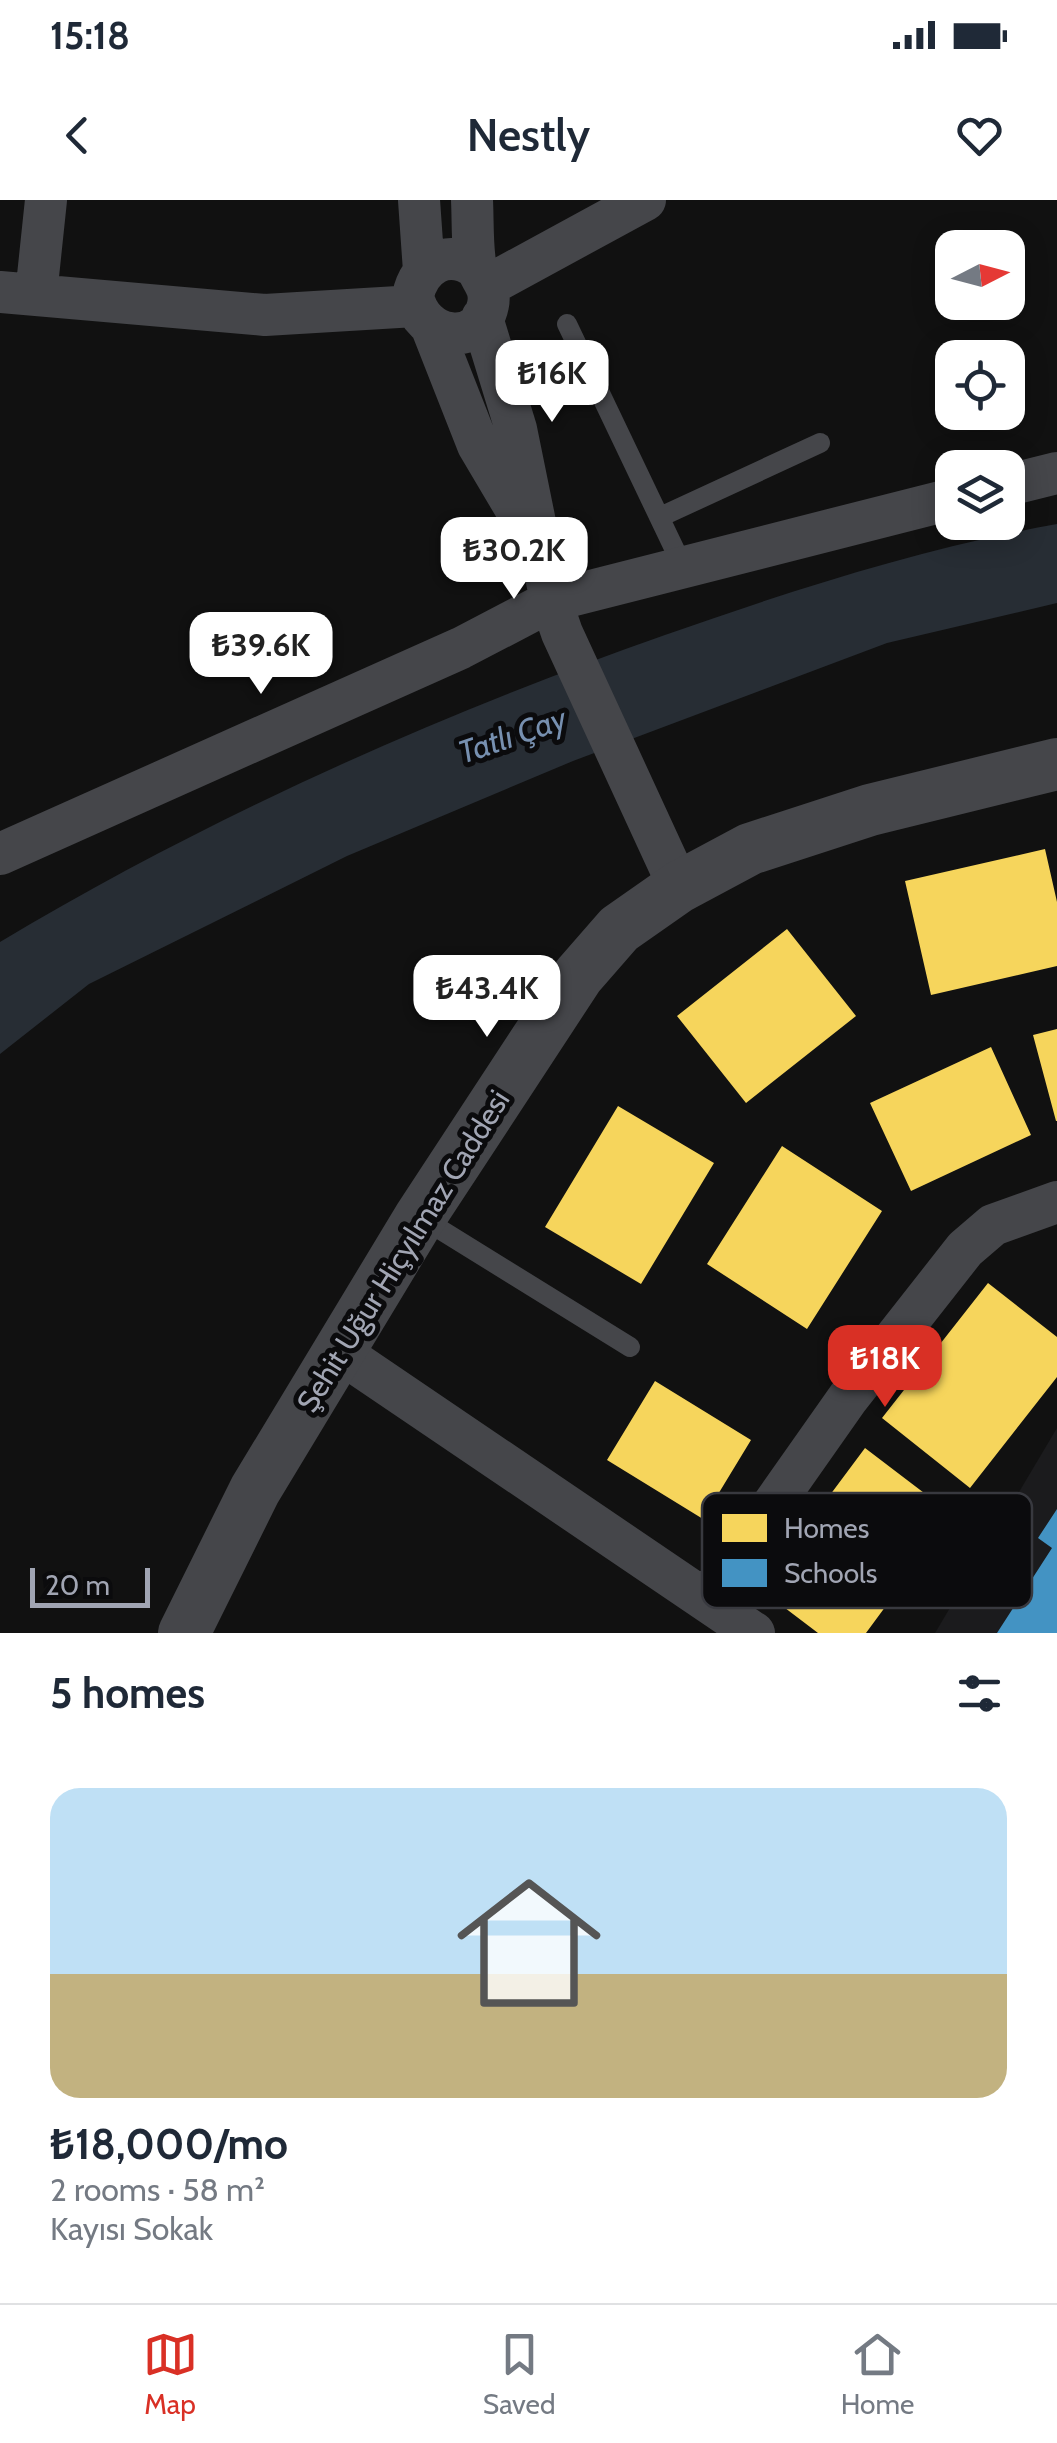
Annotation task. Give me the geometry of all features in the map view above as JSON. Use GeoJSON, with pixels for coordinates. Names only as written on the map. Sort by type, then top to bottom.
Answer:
{"type":"FeatureCollection","features":[{"type":"Feature","properties":{"kind":"street"},"geometry":{"type":"LineString","coordinates":[[46,200],[18,294],[265,314],[423,301]]}},
{"type":"Feature","properties":{"kind":"street"},"geometry":{"type":"LineString","coordinates":[[419,200],[423,301],[478,445],[540,552]]}},
{"type":"Feature","properties":{"kind":"street"},"geometry":{"type":"LineString","coordinates":[[472,200],[481,289],[556,617],[679,887]]}},
{"type":"Feature","properties":{"kind":"street"},"geometry":{"type":"LineString","coordinates":[[423,301],[449,334],[458,333],[481,289],[645,200]]}},
{"type":"Feature","properties":{"kind":"street"},"geometry":{"type":"LineString","coordinates":[[423,301],[440,260],[467,262],[481,289]]}},
{"type":"Feature","properties":{"kind":"street"},"geometry":{"type":"LineString","coordinates":[[1025,481],[1057,474]]}},
{"type":"Feature","properties":{"kind":"street"},"geometry":{"type":"LineString","coordinates":[[0,854],[460,648],[556,617],[683,567],[935,503]]}},
{"type":"Feature","properties":{"kind":"street","name":"Şehit Uğur Hiçyılmaz Caddesi"},"geometry":{"type":"LineString","coordinates":[[199,1625],[255,1490],[338,1351],[420,1217],[578,976],[618,929],[679,887],[750,849],[852,816],[1057,764]]}},
{"type":"Feature","properties":{"kind":"street"},"geometry":{"type":"LineString","coordinates":[[781,1493],[848,1398],[965,1249],[992,1226],[1057,1202]]}},
{"type":"Feature","properties":{"kind":"street"},"geometry":{"type":"LineString","coordinates":[[338,1351],[702,1597]]}},
{"type":"Feature","properties":{"kind":"street"},"geometry":{"type":"LineString","coordinates":[[718,1608],[754,1633]]}},
{"type":"Feature","properties":{"kind":"lane"},"geometry":{"type":"LineString","coordinates":[[567,324],[683,567]]}},
{"type":"Feature","properties":{"kind":"lane"},"geometry":{"type":"LineString","coordinates":[[660,518],[820,443]]}},
{"type":"Feature","properties":{"kind":"lane"},"geometry":{"type":"LineString","coordinates":[[420,1217],[630,1347]]}},
{"type":"Feature","properties":{"kind":"shaded area"},"geometry":{"type":"Polygon","coordinates":[[[1057,1428],[1057,1633],[935,1633],[950,1608],[1032,1608],[1032,1493],[1018,1493],[1057,1428]]]}},
{"type":"Feature","properties":{"kind":"water","name":"Tatlı Çay"},"geometry":{"type":"Polygon","coordinates":[[[1057,524],[1057,603],[887,643],[573,761],[347,856],[89,984],[0,1054],[0,942],[242,811],[493,700],[665,635],[761,602],[957,545],[980,540],[1025,540],[1025,530],[1057,524]]]}},
{"type":"Feature","properties":{"kind":"building: Homes"},"geometry":{"type":"Polygon","coordinates":[[[1045,849],[1057,902],[1057,966],[931,995],[905,881],[1045,849]]]}},
{"type":"Feature","properties":{"kind":"building: Homes"},"geometry":{"type":"Polygon","coordinates":[[[787,929],[856,1016],[746,1103],[677,1016],[787,929]]]}},
{"type":"Feature","properties":{"kind":"building: Homes"},"geometry":{"type":"Polygon","coordinates":[[[1057,1029],[1057,1121],[1056,1121],[1033,1035],[1057,1029]]]}},
{"type":"Feature","properties":{"kind":"building: Homes"},"geometry":{"type":"Polygon","coordinates":[[[991,1047],[1031,1135],[911,1191],[870,1103],[991,1047]]]}},
{"type":"Feature","properties":{"kind":"building: Homes"},"geometry":{"type":"Polygon","coordinates":[[[618,1106],[714,1163],[641,1284],[545,1227],[618,1106]]]}},
{"type":"Feature","properties":{"kind":"building: Homes"},"geometry":{"type":"Polygon","coordinates":[[[782,1146],[882,1211],[807,1329],[707,1264],[782,1146]]]}},
{"type":"Feature","properties":{"kind":"building: Homes"},"geometry":{"type":"Polygon","coordinates":[[[988,1283],[1057,1337],[1057,1377],[970,1488],[882,1418],[988,1283]]]}},
{"type":"Feature","properties":{"kind":"building: Homes"},"geometry":{"type":"Polygon","coordinates":[[[655,1381],[751,1440],[719,1493],[702,1493],[702,1518],[607,1460],[655,1381]]]}},
{"type":"Feature","properties":{"kind":"building: Homes"},"geometry":{"type":"Polygon","coordinates":[[[865,1448],[924,1493],[831,1493],[865,1448]]]}},
{"type":"Feature","properties":{"kind":"building: Homes"},"geometry":{"type":"Polygon","coordinates":[[[785,1608],[884,1608],[866,1633],[818,1633],[785,1608]]]}},
{"type":"Feature","properties":{"kind":"building: Schools"},"geometry":{"type":"Polygon","coordinates":[[[1057,1509],[1057,1633],[997,1633],[1013,1608],[1032,1608],[1032,1579],[1052,1548],[1038,1538],[1057,1509]]]}}]}
